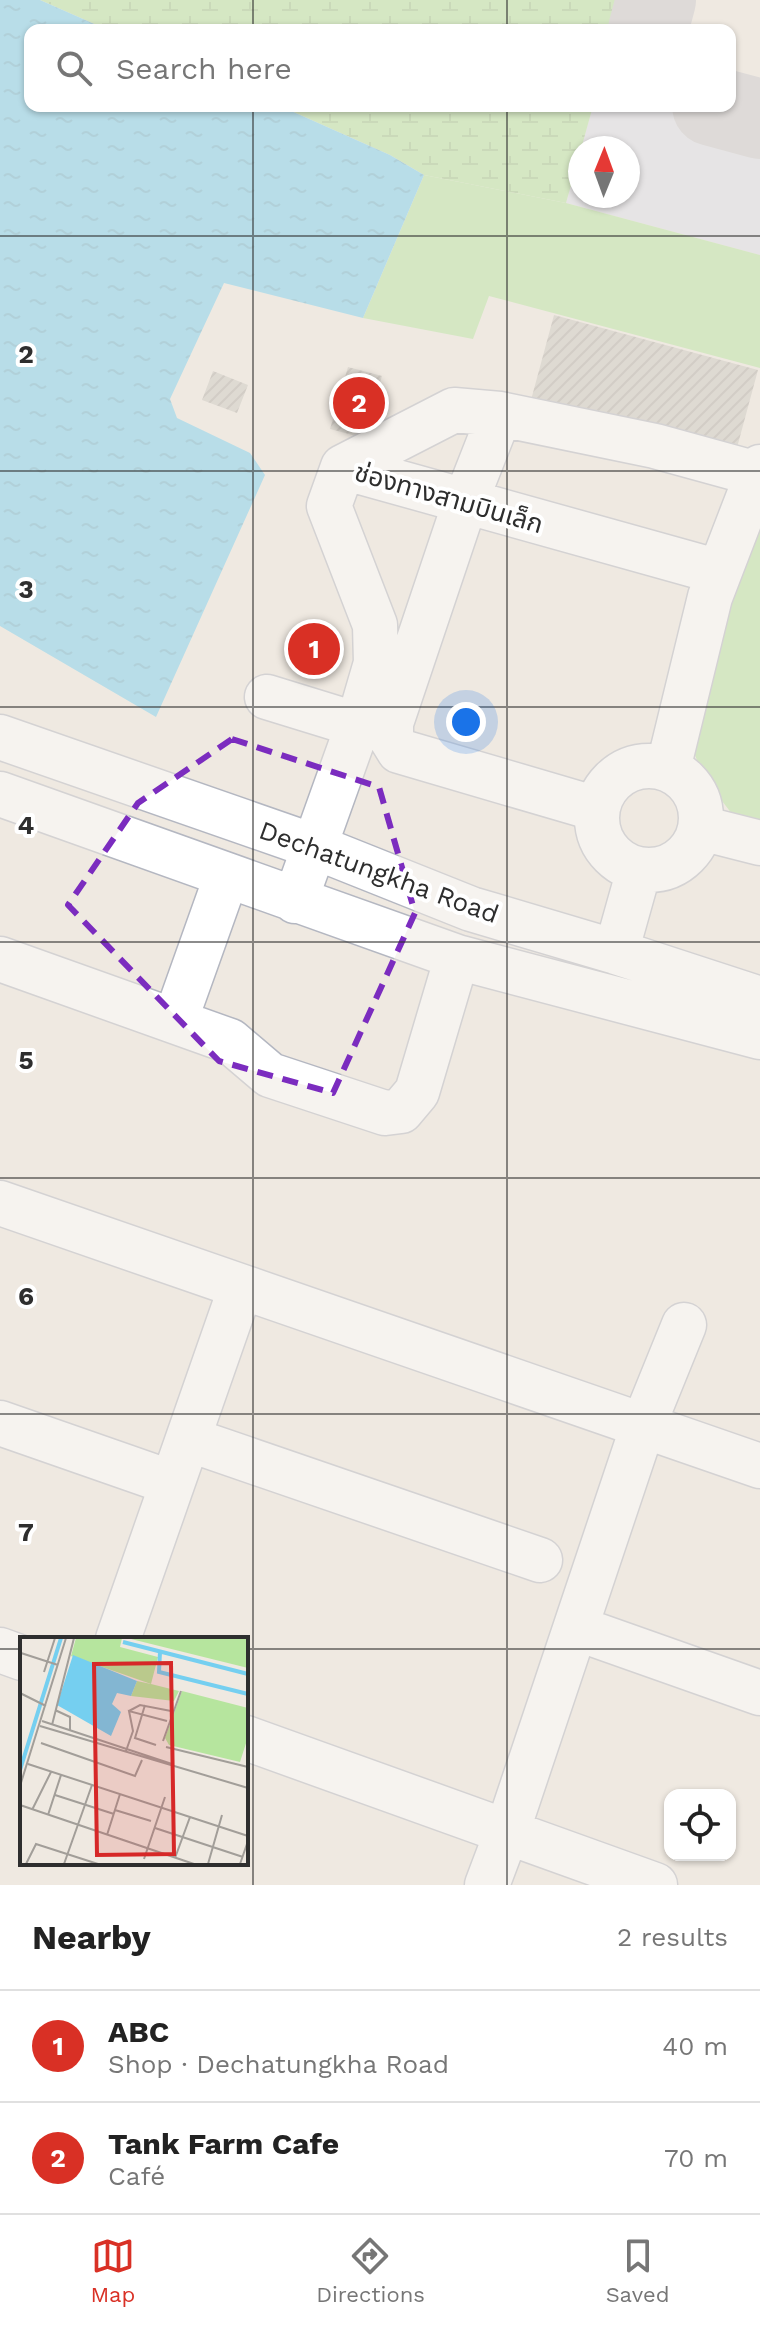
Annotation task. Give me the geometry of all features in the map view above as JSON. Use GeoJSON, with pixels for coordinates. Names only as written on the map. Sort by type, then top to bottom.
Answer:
{"type":"FeatureCollection","features":[{"type":"Feature","properties":{"kind":"street"},"geometry":{"type":"LineString","coordinates":[[343,467],[454,410],[500,414],[759,470],[719,572],[668,769]]}},
{"type":"Feature","properties":{"kind":"street"},"geometry":{"type":"LineString","coordinates":[[500,414],[465,503],[391,723],[391,738],[399,751],[597,809]]}},
{"type":"Feature","properties":{"kind":"street","name":"ช่องทางสามบินเล็ก"},"geometry":{"type":"LineString","coordinates":[[295,901],[358,725],[376,663],[375,625],[329,506],[343,467],[719,572]]}},
{"type":"Feature","properties":{"kind":"street"},"geometry":{"type":"LineString","coordinates":[[267,697],[358,725]]}},
{"type":"Feature","properties":{"kind":"street","name":"Dechatungkha Road"},"geometry":{"type":"LineString","coordinates":[[0,737],[313,846],[471,909],[760,999]]}},
{"type":"Feature","properties":{"kind":"street"},"geometry":{"type":"LineString","coordinates":[[650,766],[668,769],[691,786],[702,813],[701,828],[696,844],[672,866],[639,870],[611,855],[601,841],[596,825],[597,809],[604,791],[616,778],[632,768],[650,766]]}},
{"type":"Feature","properties":{"kind":"street","name":"Dechatungkha Road"},"geometry":{"type":"LineString","coordinates":[[0,794],[457,957],[760,1037]]}},
{"type":"Feature","properties":{"kind":"street"},"geometry":{"type":"LineString","coordinates":[[701,828],[760,843]]}},
{"type":"Feature","properties":{"kind":"street"},"geometry":{"type":"LineString","coordinates":[[616,952],[639,870]]}},
{"type":"Feature","properties":{"kind":"street"},"geometry":{"type":"LineString","coordinates":[[175,1021],[227,875]]}},
{"type":"Feature","properties":{"kind":"street"},"geometry":{"type":"LineString","coordinates":[[0,959],[230,1041],[270,1075],[385,1113],[401,1111],[417,1092],[457,957]]}},
{"type":"Feature","properties":{"kind":"street"},"geometry":{"type":"LineString","coordinates":[[0,1203],[760,1466]]}},
{"type":"Feature","properties":{"kind":"street"},"geometry":{"type":"LineString","coordinates":[[119,1637],[241,1287]]}},
{"type":"Feature","properties":{"kind":"street"},"geometry":{"type":"LineString","coordinates":[[487,1885],[643,1426],[684,1325]]}},
{"type":"Feature","properties":{"kind":"street"},"geometry":{"type":"LineString","coordinates":[[0,1423],[172,1483]]}},
{"type":"Feature","properties":{"kind":"street"},"geometry":{"type":"LineString","coordinates":[[188,1439],[540,1560]]}},
{"type":"Feature","properties":{"kind":"street"},"geometry":{"type":"LineString","coordinates":[[576,1628],[760,1693]]}},
{"type":"Feature","properties":{"kind":"street"},"geometry":{"type":"LineString","coordinates":[[0,1650],[20,1657]]}},
{"type":"Feature","properties":{"kind":"street"},"geometry":{"type":"LineString","coordinates":[[248,1739],[655,1885]]}},
{"type":"Feature","properties":{"kind":"highlighted area"},"geometry":{"type":"Polygon","coordinates":[[[232,739],[379,787],[415,913],[333,1093],[219,1061],[68,905],[138,803],[232,739]]]}},
{"type":"Feature","properties":{"kind":"shaded area"},"geometry":{"type":"Polygon","coordinates":[[[622,0],[682,0],[676,24],[616,24],[622,0]]]}},
{"type":"Feature","properties":{"kind":"shaded area"},"geometry":{"type":"Polygon","coordinates":[[[736,91],[760,97],[760,255],[585,208],[640,208],[640,136],[584,136],[591,112],[736,112],[736,91]]]}},
{"type":"Feature","properties":{"kind":"green space"},"geometry":{"type":"Polygon","coordinates":[[[40,0],[622,0],[616,24],[94,24],[40,0]]]}},
{"type":"Feature","properties":{"kind":"green space"},"geometry":{"type":"Polygon","coordinates":[[[293,112],[591,112],[585,136],[568,136],[566,203],[424,175],[390,155],[293,112]]]}},
{"type":"Feature","properties":{"kind":"green space"},"geometry":{"type":"Polygon","coordinates":[[[424,175],[566,203],[568,208],[585,208],[760,255],[760,368],[489,296],[473,339],[363,318],[424,175]]]}},
{"type":"Feature","properties":{"kind":"green space"},"geometry":{"type":"Polygon","coordinates":[[[760,499],[760,822],[732,814],[703,776],[690,742],[760,499]]]}},
{"type":"Feature","properties":{"kind":"water"},"geometry":{"type":"Polygon","coordinates":[[[0,0],[40,0],[94,24],[24,24],[24,112],[293,112],[390,155],[424,175],[363,318],[224,283],[170,399],[177,418],[250,453],[265,475],[156,717],[0,626],[0,0]]]}},
{"type":"Feature","properties":{"kind":"building"},"geometry":{"type":"Polygon","coordinates":[[[554,315],[758,370],[735,455],[531,400],[554,315]]]}},
{"type":"Feature","properties":{"kind":"building"},"geometry":{"type":"Polygon","coordinates":[[[348,367],[382,376],[364,438],[330,429],[348,367]]]}},
{"type":"Feature","properties":{"kind":"building"},"geometry":{"type":"Polygon","coordinates":[[[213,371],[248,385],[237,413],[202,400],[213,371]]]}},
{"type":"Feature","properties":{"kind":"taxiway"},"geometry":{"type":"LineString","coordinates":[[650,24],[656,0]]}},
{"type":"Feature","properties":{"kind":"taxiway"},"geometry":{"type":"LineString","coordinates":[[734,112],[760,119]]}},
{"type":"Feature","properties":{"kind":"place","name":"Tank Farm Cafe"},"geometry":{"type":"Point","coordinates":[359,403]}},
{"type":"Feature","properties":{"kind":"place","name":"ABC"},"geometry":{"type":"Point","coordinates":[314,649]}}]}
